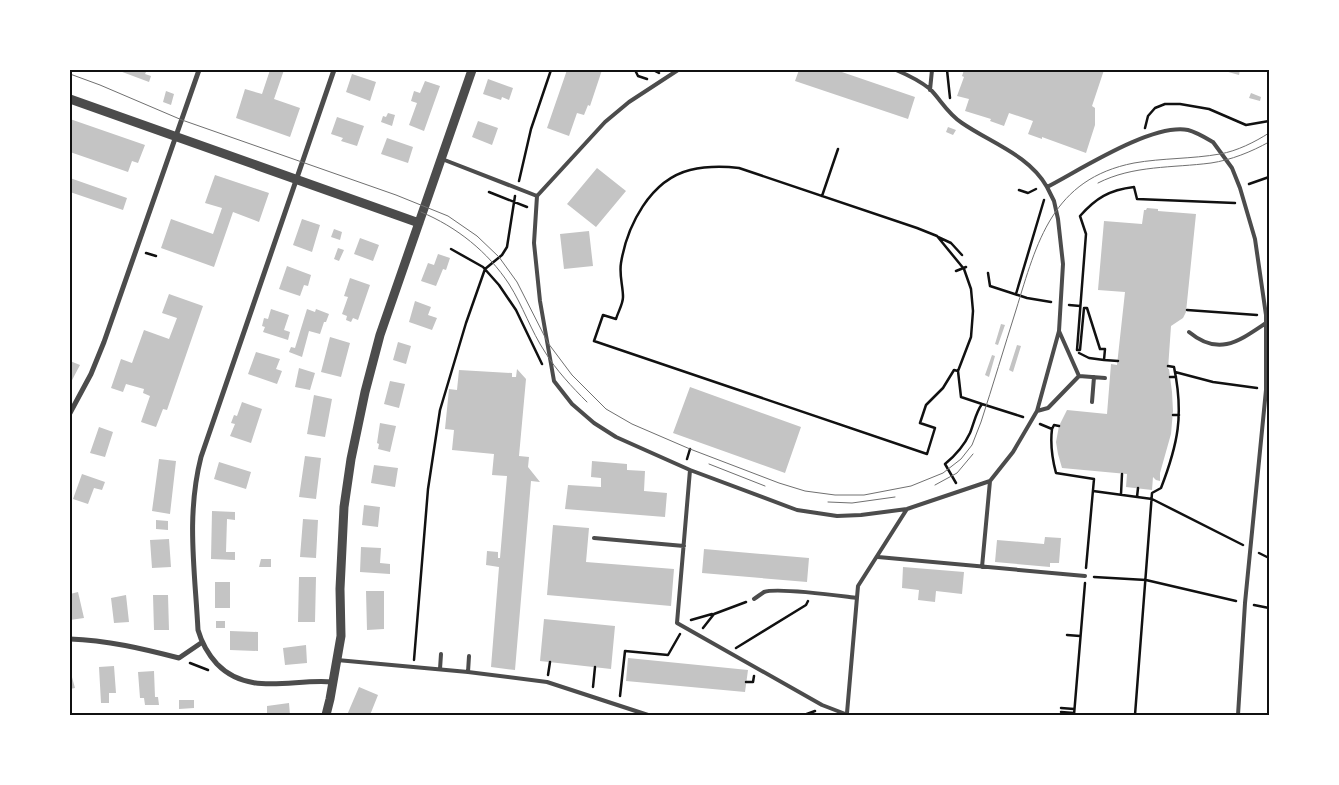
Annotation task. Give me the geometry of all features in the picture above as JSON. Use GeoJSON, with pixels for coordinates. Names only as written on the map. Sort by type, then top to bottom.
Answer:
{"type":"FeatureCollection","features":[{"type":"Feature","properties":{"kind":"street"},"geometry":{"type":"LineString","coordinates":[[70,413],[91,374],[104,342],[199,70]]}},
{"type":"Feature","properties":{"kind":"street"},"geometry":{"type":"LineString","coordinates":[[333,682],[321,680],[257,684],[227,672],[210,656],[202,643],[198,630],[192,539],[194,491],[197,472],[334,70]]}},
{"type":"Feature","properties":{"kind":"street"},"geometry":{"type":"LineString","coordinates":[[326,715],[341,636],[344,507],[357,424],[380,335],[472,70]]}},
{"type":"Feature","properties":{"kind":"street"},"geometry":{"type":"LineString","coordinates":[[70,99],[419,224]]}},
{"type":"Feature","properties":{"kind":"street"},"geometry":{"type":"LineString","coordinates":[[70,639],[105,642],[180,658],[202,643]]}},
{"type":"Feature","properties":{"kind":"street"},"geometry":{"type":"LineString","coordinates":[[322,715],[330,698]]}},
{"type":"Feature","properties":{"kind":"lane"},"geometry":{"type":"LineString","coordinates":[[678,70],[629,102],[605,122],[537,196],[534,243],[540,301],[554,381],[572,404],[594,423],[616,437],[690,470],[797,510],[837,516],[907,509],[990,481],[1013,452],[1037,411],[1059,331],[1064,264],[1061,233],[1054,201],[1048,187],[1040,175],[1004,147],[961,123],[945,109],[930,90],[911,76],[896,70]]}},
{"type":"Feature","properties":{"kind":"lane"},"geometry":{"type":"LineString","coordinates":[[930,90],[932,70]]}},
{"type":"Feature","properties":{"kind":"lane"},"geometry":{"type":"LineString","coordinates":[[1048,187],[1141,138],[1165,130],[1189,130],[1213,142],[1232,168],[1240,188],[1255,239],[1266,315],[1266,390],[1245,602],[1238,715]]}},
{"type":"Feature","properties":{"kind":"lane"},"geometry":{"type":"LineString","coordinates":[[442,159],[537,196]]}},
{"type":"Feature","properties":{"kind":"lane"},"geometry":{"type":"LineString","coordinates":[[1190,332],[1199,340],[1210,345],[1221,346],[1233,343],[1266,323]]}},
{"type":"Feature","properties":{"kind":"lane"},"geometry":{"type":"LineString","coordinates":[[1059,331],[1079,376]]}},
{"type":"Feature","properties":{"kind":"lane"},"geometry":{"type":"LineString","coordinates":[[1037,411],[1048,408],[1079,376],[1105,378]]}},
{"type":"Feature","properties":{"kind":"lane"},"geometry":{"type":"LineString","coordinates":[[1092,402],[1094,377]]}},
{"type":"Feature","properties":{"kind":"lane"},"geometry":{"type":"LineString","coordinates":[[690,470],[677,623],[822,705],[847,714],[858,586],[907,509]]}},
{"type":"Feature","properties":{"kind":"lane"},"geometry":{"type":"LineString","coordinates":[[982,567],[990,481]]}},
{"type":"Feature","properties":{"kind":"lane"},"geometry":{"type":"LineString","coordinates":[[594,538],[684,546]]}},
{"type":"Feature","properties":{"kind":"lane"},"geometry":{"type":"LineString","coordinates":[[878,557],[1085,576]]}},
{"type":"Feature","properties":{"kind":"lane"},"geometry":{"type":"LineString","coordinates":[[754,599],[764,592],[813,593],[857,598]]}},
{"type":"Feature","properties":{"kind":"lane"},"geometry":{"type":"LineString","coordinates":[[440,669],[441,654]]}},
{"type":"Feature","properties":{"kind":"lane"},"geometry":{"type":"LineString","coordinates":[[468,672],[469,656]]}},
{"type":"Feature","properties":{"kind":"lane"},"geometry":{"type":"LineString","coordinates":[[337,660],[440,669],[547,682],[648,715]]}},
{"type":"Feature","properties":{"kind":"path"},"geometry":{"type":"LineString","coordinates":[[414,660],[428,489],[440,410],[466,322],[485,269],[502,255],[507,247],[514,201],[531,129],[552,70]]}},
{"type":"Feature","properties":{"kind":"path"},"geometry":{"type":"LineString","coordinates":[[634,70],[638,76],[657,84]]}},
{"type":"Feature","properties":{"kind":"path"},"geometry":{"type":"LineString","coordinates":[[947,70],[952,115]]}},
{"type":"Feature","properties":{"kind":"path"},"geometry":{"type":"LineString","coordinates":[[1141,138],[1148,116],[1155,108],[1165,104],[1180,104],[1209,109],[1246,125],[1269,121]]}},
{"type":"Feature","properties":{"kind":"path"},"geometry":{"type":"LineString","coordinates":[[822,196],[838,149]]}},
{"type":"Feature","properties":{"kind":"path"},"geometry":{"type":"LineString","coordinates":[[958,371],[954,370],[942,388],[926,405],[920,423],[935,428],[927,454],[594,341],[603,315],[616,319],[623,298],[620,265],[624,246],[633,223],[647,201],[666,181],[688,170],[716,166],[740,168],[937,236],[951,243],[962,254]]}},
{"type":"Feature","properties":{"kind":"path"},"geometry":{"type":"LineString","coordinates":[[1240,188],[1269,177]]}},
{"type":"Feature","properties":{"kind":"path"},"geometry":{"type":"LineString","coordinates":[[1033,184],[1043,202]]}},
{"type":"Feature","properties":{"kind":"path"},"geometry":{"type":"LineString","coordinates":[[1016,294],[1048,187]]}},
{"type":"Feature","properties":{"kind":"path"},"geometry":{"type":"LineString","coordinates":[[1076,350],[1086,234],[1080,216],[1091,204],[1105,194],[1134,187],[1137,199],[1244,204]]}},
{"type":"Feature","properties":{"kind":"path"},"geometry":{"type":"LineString","coordinates":[[1019,190],[1028,193],[1036,189]]}},
{"type":"Feature","properties":{"kind":"path"},"geometry":{"type":"LineString","coordinates":[[489,192],[536,210]]}},
{"type":"Feature","properties":{"kind":"path"},"geometry":{"type":"LineString","coordinates":[[937,236],[965,268],[971,289],[974,311],[971,337],[958,371],[962,397],[1052,429]]}},
{"type":"Feature","properties":{"kind":"path"},"geometry":{"type":"LineString","coordinates":[[451,249],[485,269],[499,285],[516,310],[539,360],[554,381]]}},
{"type":"Feature","properties":{"kind":"path"},"geometry":{"type":"LineString","coordinates":[[146,253],[156,256]]}},
{"type":"Feature","properties":{"kind":"path"},"geometry":{"type":"LineString","coordinates":[[956,271],[965,268]]}},
{"type":"Feature","properties":{"kind":"path"},"geometry":{"type":"LineString","coordinates":[[988,273],[990,286],[1032,299],[1061,304]]}},
{"type":"Feature","properties":{"kind":"path"},"geometry":{"type":"LineString","coordinates":[[1076,350],[1080,350],[1084,308],[1087,308],[1100,349],[1105,349],[1104,360]]}},
{"type":"Feature","properties":{"kind":"path"},"geometry":{"type":"LineString","coordinates":[[1187,310],[1266,315]]}},
{"type":"Feature","properties":{"kind":"path"},"geometry":{"type":"LineString","coordinates":[[1076,350],[1089,358],[1118,361]]}},
{"type":"Feature","properties":{"kind":"path"},"geometry":{"type":"LineString","coordinates":[[1135,715],[1152,493],[1161,488],[1178,436],[1179,415],[1176,377],[1174,367],[1168,366]]}},
{"type":"Feature","properties":{"kind":"path"},"geometry":{"type":"LineString","coordinates":[[1175,372],[1214,382],[1266,390]]}},
{"type":"Feature","properties":{"kind":"path"},"geometry":{"type":"LineString","coordinates":[[1170,377],[1176,377]]}},
{"type":"Feature","properties":{"kind":"path"},"geometry":{"type":"LineString","coordinates":[[961,491],[945,464],[960,451],[970,434],[982,404]]}},
{"type":"Feature","properties":{"kind":"path"},"geometry":{"type":"LineString","coordinates":[[1173,415],[1179,415]]}},
{"type":"Feature","properties":{"kind":"path"},"geometry":{"type":"LineString","coordinates":[[1059,426],[1054,425],[1050,441],[1056,474],[1094,479],[1074,714],[1061,712]]}},
{"type":"Feature","properties":{"kind":"path"},"geometry":{"type":"LineString","coordinates":[[1050,441],[1056,442]]}},
{"type":"Feature","properties":{"kind":"path"},"geometry":{"type":"LineString","coordinates":[[1121,494],[1122,474]]}},
{"type":"Feature","properties":{"kind":"path"},"geometry":{"type":"LineString","coordinates":[[1137,497],[1138,488]]}},
{"type":"Feature","properties":{"kind":"path"},"geometry":{"type":"LineString","coordinates":[[1093,491],[1152,499],[1246,546]]}},
{"type":"Feature","properties":{"kind":"path"},"geometry":{"type":"LineString","coordinates":[[1258,552],[1269,558]]}},
{"type":"Feature","properties":{"kind":"path"},"geometry":{"type":"LineString","coordinates":[[1085,576],[1146,580],[1239,601]]}},
{"type":"Feature","properties":{"kind":"path"},"geometry":{"type":"LineString","coordinates":[[728,652],[806,605],[813,593]]}},
{"type":"Feature","properties":{"kind":"path"},"geometry":{"type":"LineString","coordinates":[[677,623],[714,614],[754,599]]}},
{"type":"Feature","properties":{"kind":"path"},"geometry":{"type":"LineString","coordinates":[[1253,604],[1269,608]]}},
{"type":"Feature","properties":{"kind":"path"},"geometry":{"type":"LineString","coordinates":[[698,635],[714,614]]}},
{"type":"Feature","properties":{"kind":"path"},"geometry":{"type":"LineString","coordinates":[[618,705],[625,652],[668,656],[684,627]]}},
{"type":"Feature","properties":{"kind":"path"},"geometry":{"type":"LineString","coordinates":[[1068,635],[1080,636]]}},
{"type":"Feature","properties":{"kind":"path"},"geometry":{"type":"LineString","coordinates":[[180,658],[214,672],[227,672]]}},
{"type":"Feature","properties":{"kind":"path"},"geometry":{"type":"LineString","coordinates":[[549,671],[550,662]]}},
{"type":"Feature","properties":{"kind":"path"},"geometry":{"type":"LineString","coordinates":[[591,696],[596,667]]}},
{"type":"Feature","properties":{"kind":"path"},"geometry":{"type":"LineString","coordinates":[[746,682],[749,682],[750,674]]}},
{"type":"Feature","properties":{"kind":"path"},"geometry":{"type":"LineString","coordinates":[[1061,708],[1074,709]]}},
{"type":"Feature","properties":{"kind":"building"},"geometry":{"type":"Polygon","coordinates":[[[117,70],[147,70],[145,74],[151,76],[149,82],[117,70]]]}},
{"type":"Feature","properties":{"kind":"building"},"geometry":{"type":"Polygon","coordinates":[[[270,70],[284,70],[274,99],[300,108],[290,137],[236,118],[245,89],[262,94],[270,70]]]}},
{"type":"Feature","properties":{"kind":"building"},"geometry":{"type":"Polygon","coordinates":[[[567,70],[602,70],[590,106],[588,105],[584,115],[577,113],[569,136],[547,128],[567,70]]]}},
{"type":"Feature","properties":{"kind":"building"},"geometry":{"type":"Polygon","coordinates":[[[799,70],[836,70],[915,97],[908,119],[795,81],[799,70]]]}},
{"type":"Feature","properties":{"kind":"building"},"geometry":{"type":"Polygon","coordinates":[[[964,70],[1104,70],[1092,106],[1095,108],[1095,125],[1086,153],[1042,137],[1042,139],[1028,134],[1033,121],[1009,113],[1004,126],[990,121],[991,119],[965,111],[969,99],[957,96],[964,77],[962,76],[964,70]]]}},
{"type":"Feature","properties":{"kind":"building"},"geometry":{"type":"Polygon","coordinates":[[[1221,70],[1240,70],[1239,75],[1221,70]]]}},
{"type":"Feature","properties":{"kind":"building"},"geometry":{"type":"Polygon","coordinates":[[[352,74],[376,82],[370,101],[346,92],[352,74]]]}},
{"type":"Feature","properties":{"kind":"building"},"geometry":{"type":"Polygon","coordinates":[[[488,79],[513,88],[509,100],[502,97],[501,100],[483,94],[488,79]]]}},
{"type":"Feature","properties":{"kind":"building"},"geometry":{"type":"Polygon","coordinates":[[[425,81],[440,86],[424,131],[409,125],[417,103],[411,101],[414,91],[420,93],[425,81]]]}},
{"type":"Feature","properties":{"kind":"building"},"geometry":{"type":"Polygon","coordinates":[[[166,91],[174,94],[171,105],[163,102],[166,91]]]}},
{"type":"Feature","properties":{"kind":"building"},"geometry":{"type":"Polygon","coordinates":[[[1251,93],[1261,97],[1260,101],[1249,98],[1251,93]]]}},
{"type":"Feature","properties":{"kind":"building"},"geometry":{"type":"Polygon","coordinates":[[[388,113],[395,115],[392,126],[381,122],[383,116],[386,117],[388,113]]]}},
{"type":"Feature","properties":{"kind":"building"},"geometry":{"type":"Polygon","coordinates":[[[337,117],[364,126],[357,146],[341,141],[343,138],[331,134],[337,117]]]}},
{"type":"Feature","properties":{"kind":"building"},"geometry":{"type":"Polygon","coordinates":[[[70,119],[145,145],[138,163],[132,161],[128,172],[70,152],[70,119]]]}},
{"type":"Feature","properties":{"kind":"building"},"geometry":{"type":"Polygon","coordinates":[[[478,121],[498,128],[492,145],[472,137],[478,121]]]}},
{"type":"Feature","properties":{"kind":"building"},"geometry":{"type":"Polygon","coordinates":[[[948,127],[956,130],[953,135],[946,132],[948,127]]]}},
{"type":"Feature","properties":{"kind":"building"},"geometry":{"type":"Polygon","coordinates":[[[387,138],[413,147],[408,163],[381,154],[387,138]]]}},
{"type":"Feature","properties":{"kind":"building"},"geometry":{"type":"Polygon","coordinates":[[[597,168],[626,191],[596,227],[567,204],[597,168]]]}},
{"type":"Feature","properties":{"kind":"building"},"geometry":{"type":"Polygon","coordinates":[[[215,175],[269,193],[259,222],[233,212],[214,267],[161,248],[171,219],[213,234],[222,208],[205,203],[215,175]]]}},
{"type":"Feature","properties":{"kind":"building"},"geometry":{"type":"Polygon","coordinates":[[[70,178],[127,198],[123,210],[70,192],[70,178]]]}},
{"type":"Feature","properties":{"kind":"building"},"geometry":{"type":"Polygon","coordinates":[[[1147,208],[1158,209],[1158,211],[1196,214],[1186,312],[1183,318],[1171,326],[1168,369],[1173,411],[1171,434],[1160,473],[1160,481],[1153,477],[1152,490],[1126,487],[1127,474],[1062,468],[1056,442],[1059,426],[1067,410],[1107,414],[1111,364],[1117,365],[1125,292],[1098,290],[1104,221],[1142,224],[1144,210],[1147,208]]]}},
{"type":"Feature","properties":{"kind":"building"},"geometry":{"type":"Polygon","coordinates":[[[302,219],[320,225],[312,252],[293,245],[302,219]]]}},
{"type":"Feature","properties":{"kind":"building"},"geometry":{"type":"Polygon","coordinates":[[[334,229],[342,232],[340,240],[331,237],[334,229]]]}},
{"type":"Feature","properties":{"kind":"building"},"geometry":{"type":"Polygon","coordinates":[[[589,231],[593,266],[564,269],[560,234],[589,231]]]}},
{"type":"Feature","properties":{"kind":"building"},"geometry":{"type":"Polygon","coordinates":[[[360,238],[379,245],[373,261],[354,254],[360,238]]]}},
{"type":"Feature","properties":{"kind":"building"},"geometry":{"type":"Polygon","coordinates":[[[338,248],[344,250],[339,261],[334,259],[338,248]]]}},
{"type":"Feature","properties":{"kind":"building"},"geometry":{"type":"Polygon","coordinates":[[[438,254],[450,258],[446,270],[443,269],[436,286],[421,281],[428,263],[434,265],[438,254]]]}},
{"type":"Feature","properties":{"kind":"building"},"geometry":{"type":"Polygon","coordinates":[[[287,266],[311,275],[308,286],[304,285],[300,296],[279,289],[287,266]]]}},
{"type":"Feature","properties":{"kind":"building"},"geometry":{"type":"Polygon","coordinates":[[[350,278],[370,285],[358,320],[353,318],[351,322],[346,320],[347,316],[342,314],[348,297],[344,296],[350,278]]]}},
{"type":"Feature","properties":{"kind":"building"},"geometry":{"type":"Polygon","coordinates":[[[169,294],[203,306],[167,410],[163,409],[156,427],[141,422],[150,396],[143,393],[144,389],[126,384],[123,392],[111,388],[121,359],[132,363],[144,330],[169,339],[177,318],[162,313],[169,294]]]}},
{"type":"Feature","properties":{"kind":"building"},"geometry":{"type":"Polygon","coordinates":[[[415,301],[431,307],[428,315],[437,318],[432,330],[409,322],[415,301]]]}},
{"type":"Feature","properties":{"kind":"building"},"geometry":{"type":"Polygon","coordinates":[[[271,309],[289,315],[284,330],[290,332],[288,340],[263,332],[265,327],[262,326],[264,318],[268,319],[271,309]]]}},
{"type":"Feature","properties":{"kind":"building"},"geometry":{"type":"Polygon","coordinates":[[[307,309],[315,312],[316,309],[329,314],[320,334],[309,331],[302,357],[289,352],[291,347],[295,348],[307,309]]]}},
{"type":"Feature","properties":{"kind":"building"},"geometry":{"type":"Polygon","coordinates":[[[1001,324],[1005,325],[998,345],[995,344],[1001,324]]]}},
{"type":"Feature","properties":{"kind":"building"},"geometry":{"type":"Polygon","coordinates":[[[330,337],[350,343],[341,377],[321,372],[330,337]]]}},
{"type":"Feature","properties":{"kind":"building"},"geometry":{"type":"Polygon","coordinates":[[[398,342],[411,346],[406,364],[393,360],[398,342]]]}},
{"type":"Feature","properties":{"kind":"building"},"geometry":{"type":"Polygon","coordinates":[[[1017,345],[1021,346],[1013,372],[1009,370],[1017,345]]]}},
{"type":"Feature","properties":{"kind":"building"},"geometry":{"type":"Polygon","coordinates":[[[256,352],[280,359],[276,369],[282,371],[277,384],[248,374],[256,352]]]}},
{"type":"Feature","properties":{"kind":"building"},"geometry":{"type":"Polygon","coordinates":[[[992,355],[995,356],[989,377],[985,375],[992,355]]]}},
{"type":"Feature","properties":{"kind":"building"},"geometry":{"type":"Polygon","coordinates":[[[70,361],[80,365],[70,384],[70,361]]]}},
{"type":"Feature","properties":{"kind":"building"},"geometry":{"type":"Polygon","coordinates":[[[299,368],[315,373],[310,390],[295,387],[299,368]]]}},
{"type":"Feature","properties":{"kind":"building"},"geometry":{"type":"Polygon","coordinates":[[[517,369],[526,379],[519,456],[529,457],[528,467],[540,482],[531,481],[515,670],[491,667],[499,567],[486,565],[487,551],[498,552],[498,558],[500,558],[507,476],[492,475],[494,454],[452,450],[454,430],[445,429],[449,389],[457,390],[459,370],[512,373],[512,377],[516,377],[517,369]]]}},
{"type":"Feature","properties":{"kind":"building"},"geometry":{"type":"Polygon","coordinates":[[[390,381],[405,384],[399,408],[384,404],[390,381]]]}},
{"type":"Feature","properties":{"kind":"building"},"geometry":{"type":"Polygon","coordinates":[[[690,387],[801,427],[785,473],[673,433],[690,387]]]}},
{"type":"Feature","properties":{"kind":"building"},"geometry":{"type":"Polygon","coordinates":[[[314,395],[332,399],[325,437],[307,434],[314,395]]]}},
{"type":"Feature","properties":{"kind":"building"},"geometry":{"type":"Polygon","coordinates":[[[242,402],[262,409],[251,443],[230,436],[235,424],[231,423],[234,415],[237,416],[242,402]]]}},
{"type":"Feature","properties":{"kind":"building"},"geometry":{"type":"Polygon","coordinates":[[[380,423],[396,426],[390,452],[378,449],[380,423]]]}},
{"type":"Feature","properties":{"kind":"building"},"geometry":{"type":"Polygon","coordinates":[[[99,427],[113,432],[105,457],[90,453],[99,427]]]}},
{"type":"Feature","properties":{"kind":"building"},"geometry":{"type":"Polygon","coordinates":[[[305,456],[321,458],[316,499],[299,497],[305,456]]]}},
{"type":"Feature","properties":{"kind":"building"},"geometry":{"type":"Polygon","coordinates":[[[159,459],[176,461],[170,514],[152,511],[159,459]]]}},
{"type":"Feature","properties":{"kind":"building"},"geometry":{"type":"Polygon","coordinates":[[[592,461],[627,464],[627,470],[645,471],[644,491],[667,493],[665,517],[565,509],[568,485],[601,487],[601,478],[591,477],[592,461]]]}},
{"type":"Feature","properties":{"kind":"building"},"geometry":{"type":"Polygon","coordinates":[[[219,462],[251,472],[246,489],[214,479],[219,462]]]}},
{"type":"Feature","properties":{"kind":"building"},"geometry":{"type":"Polygon","coordinates":[[[374,465],[398,468],[395,487],[371,483],[374,465]]]}},
{"type":"Feature","properties":{"kind":"building"},"geometry":{"type":"Polygon","coordinates":[[[82,474],[105,482],[102,490],[94,488],[88,504],[73,499],[82,474]]]}},
{"type":"Feature","properties":{"kind":"building"},"geometry":{"type":"Polygon","coordinates":[[[364,505],[380,507],[378,527],[362,525],[364,505]]]}},
{"type":"Feature","properties":{"kind":"building"},"geometry":{"type":"Polygon","coordinates":[[[212,511],[235,512],[235,520],[227,519],[226,552],[235,552],[235,560],[211,559],[212,511]]]}},
{"type":"Feature","properties":{"kind":"building"},"geometry":{"type":"Polygon","coordinates":[[[303,519],[318,520],[316,558],[300,557],[303,519]]]}},
{"type":"Feature","properties":{"kind":"building"},"geometry":{"type":"Polygon","coordinates":[[[156,520],[168,521],[168,530],[156,529],[156,520]]]}},
{"type":"Feature","properties":{"kind":"building"},"geometry":{"type":"Polygon","coordinates":[[[553,525],[589,528],[586,562],[674,569],[671,606],[547,595],[553,525]]]}},
{"type":"Feature","properties":{"kind":"building"},"geometry":{"type":"Polygon","coordinates":[[[1045,537],[1061,538],[1059,563],[1050,563],[1050,567],[995,562],[997,540],[1044,544],[1045,537]]]}},
{"type":"Feature","properties":{"kind":"building"},"geometry":{"type":"Polygon","coordinates":[[[169,539],[171,567],[152,568],[150,540],[169,539]]]}},
{"type":"Feature","properties":{"kind":"building"},"geometry":{"type":"Polygon","coordinates":[[[361,547],[381,548],[380,563],[390,564],[390,574],[360,572],[361,547]]]}},
{"type":"Feature","properties":{"kind":"building"},"geometry":{"type":"Polygon","coordinates":[[[704,549],[809,558],[807,582],[702,573],[704,549]]]}},
{"type":"Feature","properties":{"kind":"building"},"geometry":{"type":"Polygon","coordinates":[[[261,559],[271,559],[271,567],[259,567],[261,559]]]}},
{"type":"Feature","properties":{"kind":"building"},"geometry":{"type":"Polygon","coordinates":[[[903,567],[964,572],[962,594],[936,591],[935,602],[918,600],[919,590],[902,588],[903,567]]]}},
{"type":"Feature","properties":{"kind":"building"},"geometry":{"type":"Polygon","coordinates":[[[299,577],[316,577],[315,622],[298,622],[299,577]]]}},
{"type":"Feature","properties":{"kind":"building"},"geometry":{"type":"Polygon","coordinates":[[[215,582],[230,582],[230,608],[215,608],[215,582]]]}},
{"type":"Feature","properties":{"kind":"building"},"geometry":{"type":"Polygon","coordinates":[[[366,591],[384,591],[384,629],[367,630],[366,591]]]}},
{"type":"Feature","properties":{"kind":"building"},"geometry":{"type":"Polygon","coordinates":[[[78,592],[84,618],[70,620],[70,594],[78,592]]]}},
{"type":"Feature","properties":{"kind":"building"},"geometry":{"type":"Polygon","coordinates":[[[126,595],[129,622],[114,623],[111,598],[126,595]]]}},
{"type":"Feature","properties":{"kind":"building"},"geometry":{"type":"Polygon","coordinates":[[[153,595],[168,595],[169,630],[154,630],[153,595]]]}},
{"type":"Feature","properties":{"kind":"building"},"geometry":{"type":"Polygon","coordinates":[[[544,619],[615,626],[611,669],[540,661],[544,619]]]}},
{"type":"Feature","properties":{"kind":"building"},"geometry":{"type":"Polygon","coordinates":[[[216,621],[225,621],[225,628],[216,628],[216,621]]]}},
{"type":"Feature","properties":{"kind":"building"},"geometry":{"type":"Polygon","coordinates":[[[230,631],[258,632],[258,651],[230,650],[230,631]]]}},
{"type":"Feature","properties":{"kind":"building"},"geometry":{"type":"Polygon","coordinates":[[[306,645],[307,663],[285,665],[283,648],[306,645]]]}},
{"type":"Feature","properties":{"kind":"building"},"geometry":{"type":"Polygon","coordinates":[[[628,658],[748,670],[745,692],[626,681],[628,658]]]}},
{"type":"Feature","properties":{"kind":"building"},"geometry":{"type":"Polygon","coordinates":[[[114,666],[116,693],[109,693],[109,703],[101,703],[99,667],[114,666]]]}},
{"type":"Feature","properties":{"kind":"building"},"geometry":{"type":"Polygon","coordinates":[[[70,670],[75,688],[70,689],[70,670]]]}},
{"type":"Feature","properties":{"kind":"building"},"geometry":{"type":"Polygon","coordinates":[[[154,671],[155,697],[158,697],[159,705],[145,705],[144,698],[140,698],[138,672],[154,671]]]}},
{"type":"Feature","properties":{"kind":"building"},"geometry":{"type":"Polygon","coordinates":[[[359,687],[378,695],[370,715],[347,715],[359,687]]]}},
{"type":"Feature","properties":{"kind":"building"},"geometry":{"type":"Polygon","coordinates":[[[179,700],[194,700],[194,708],[179,709],[179,700]]]}},
{"type":"Feature","properties":{"kind":"building"},"geometry":{"type":"Polygon","coordinates":[[[289,703],[290,715],[267,715],[267,706],[289,703]]]}},
{"type":"Feature","properties":{"kind":"tram line"},"geometry":{"type":"LineString","coordinates":[[70,74],[182,120],[396,195],[448,216],[477,236],[499,257],[517,282],[548,343],[572,375],[606,409],[632,424],[690,449],[779,483],[805,491],[835,495],[864,495],[911,486],[943,473],[961,459],[972,445],[981,422],[1024,285],[1041,238],[1052,217],[1066,199],[1084,183],[1106,171],[1134,163],[1226,153],[1246,146],[1269,133]]}},
{"type":"Feature","properties":{"kind":"tram line"},"geometry":{"type":"LineString","coordinates":[[1098,183],[1111,177],[1139,170],[1226,160],[1269,142]]}},
{"type":"Feature","properties":{"kind":"tram line"},"geometry":{"type":"LineString","coordinates":[[421,212],[459,233],[481,251],[501,272],[514,292],[535,336],[549,359],[587,402]]}},
{"type":"Feature","properties":{"kind":"tram line"},"geometry":{"type":"LineString","coordinates":[[935,485],[957,473],[973,454]]}},
{"type":"Feature","properties":{"kind":"tram line"},"geometry":{"type":"LineString","coordinates":[[709,464],[765,486]]}},
{"type":"Feature","properties":{"kind":"tram line"},"geometry":{"type":"LineString","coordinates":[[828,502],[852,503],[895,497]]}}]}
